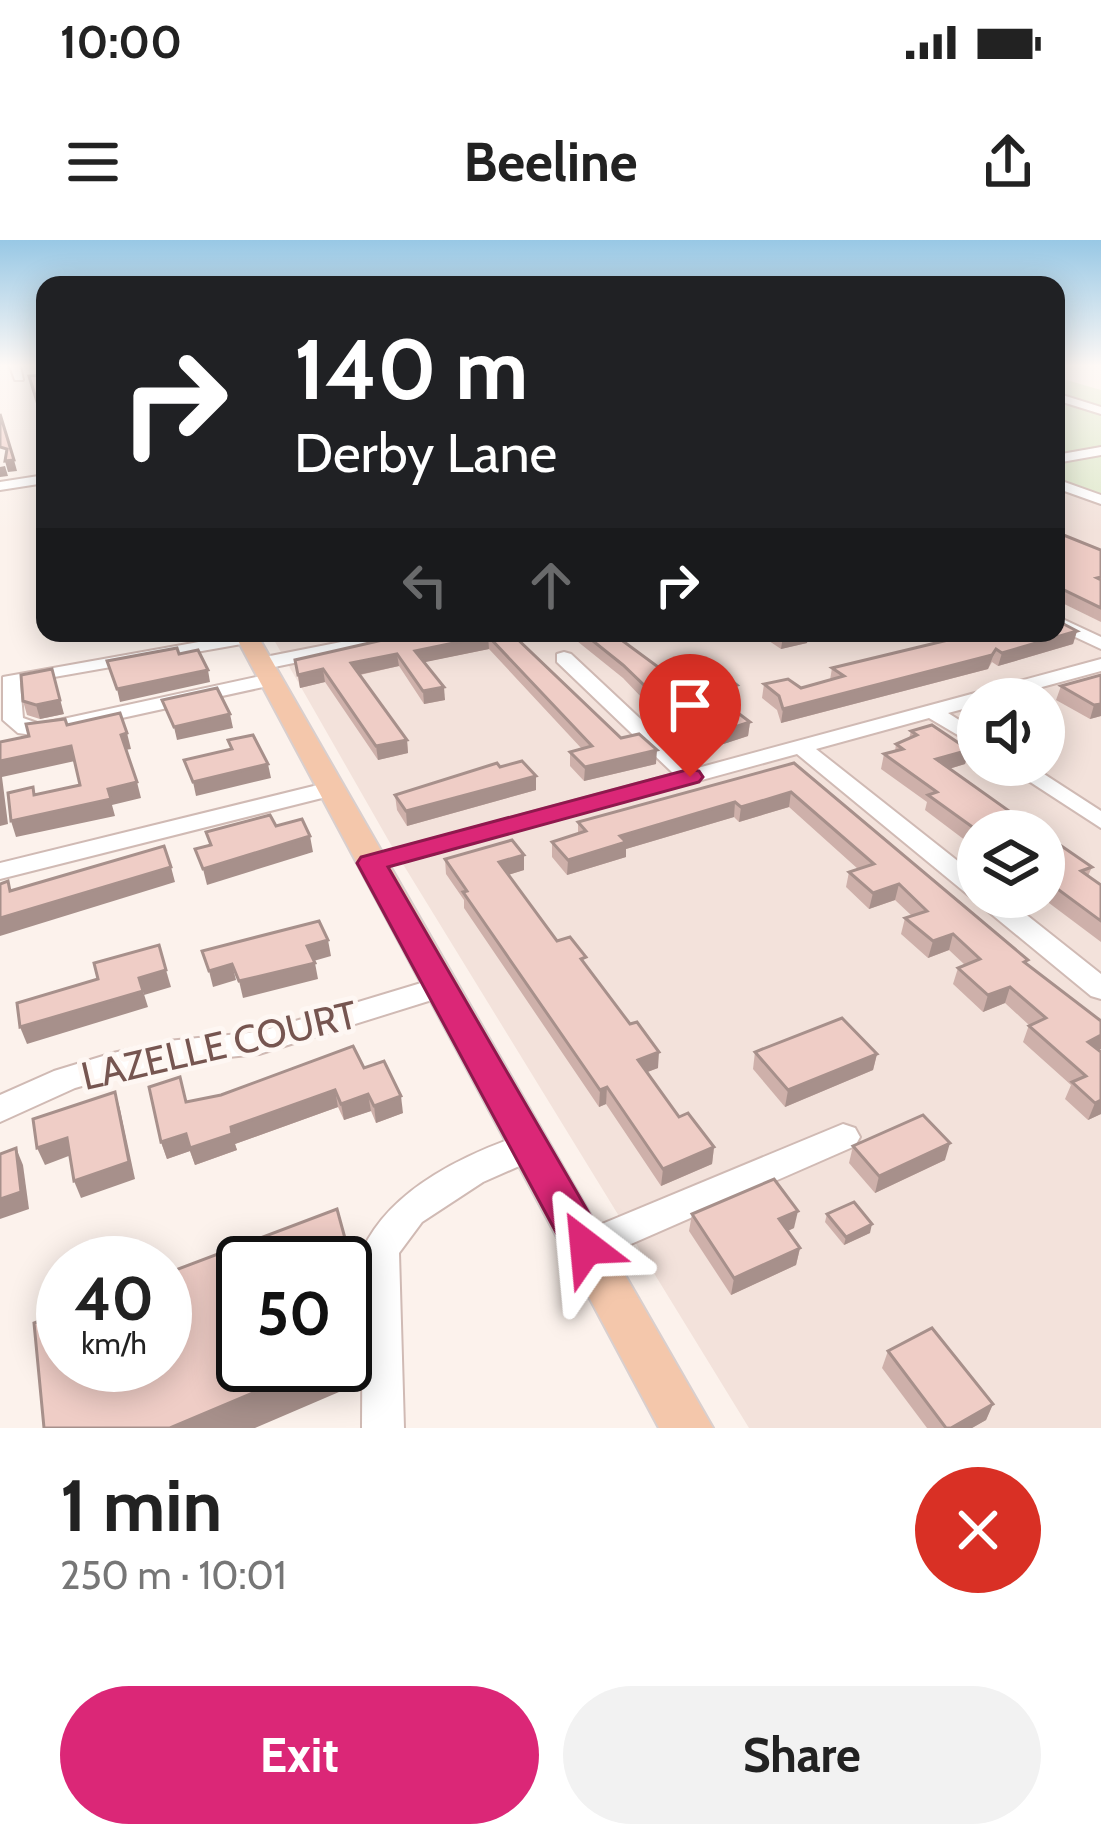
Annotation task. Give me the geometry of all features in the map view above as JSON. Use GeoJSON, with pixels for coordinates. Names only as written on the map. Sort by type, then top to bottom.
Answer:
{"type":"FeatureCollection","features":[{"type":"Feature","properties":{"kind":"main road"},"geometry":{"type":"LineString","coordinates":[[256,654],[687,1428]]}},
{"type":"Feature","properties":{"kind":"street"},"geometry":{"type":"LineString","coordinates":[[1065,457],[1101,451]]}},
{"type":"Feature","properties":{"kind":"street"},"geometry":{"type":"LineString","coordinates":[[0,485],[36,480]]}},
{"type":"Feature","properties":{"kind":"street"},"geometry":{"type":"LineString","coordinates":[[1065,486],[1101,500]]}},
{"type":"Feature","properties":{"kind":"street"},"geometry":{"type":"LineString","coordinates":[[1065,626],[1101,644]]}},
{"type":"Feature","properties":{"kind":"street"},"geometry":{"type":"LineString","coordinates":[[256,654],[40,730],[25,729],[13,720],[5,682],[346,642]]}},
{"type":"Feature","properties":{"kind":"street"},"geometry":{"type":"LineString","coordinates":[[564,658],[690,777]]}},
{"type":"Feature","properties":{"kind":"street"},"geometry":{"type":"LineString","coordinates":[[371,863],[1101,665]]}},
{"type":"Feature","properties":{"kind":"street"},"geometry":{"type":"LineString","coordinates":[[932,711],[957,727]]}},
{"type":"Feature","properties":{"kind":"street"},"geometry":{"type":"LineString","coordinates":[[801,747],[957,873]]}},
{"type":"Feature","properties":{"kind":"street"},"geometry":{"type":"LineString","coordinates":[[1047,786],[1101,821]]}},
{"type":"Feature","properties":{"kind":"street"},"geometry":{"type":"LineString","coordinates":[[0,871],[330,789]]}},
{"type":"Feature","properties":{"kind":"street"},"geometry":{"type":"LineString","coordinates":[[1013,918],[1101,989]]}},
{"type":"Feature","properties":{"kind":"street","name":"LAZELLE COURT"},"geometry":{"type":"LineString","coordinates":[[0,1109],[65,1079],[113,1064],[168,1052],[259,1043],[441,987]]}},
{"type":"Feature","properties":{"kind":"street"},"geometry":{"type":"LineString","coordinates":[[586,1247],[843,1137]]}},
{"type":"Feature","properties":{"kind":"street"},"geometry":{"type":"LineString","coordinates":[[383,1428],[381,1249],[410,1211],[471,1172],[530,1146]]}},
{"type":"Feature","properties":{"kind":"shaded area"},"geometry":{"type":"Polygon","coordinates":[[[1065,491],[1101,505],[1101,1428],[749,1428],[390,843],[275,642],[1065,642],[1065,491]]]}},
{"type":"Feature","properties":{"kind":"green space"},"geometry":{"type":"Polygon","coordinates":[[[1065,421],[1101,421],[1101,505],[1065,491],[1065,421]]]}},
{"type":"Feature","properties":{"kind":"building"},"geometry":{"type":"Polygon","coordinates":[[[2,421],[14,460],[5,461],[7,449],[0,447],[2,421]]]}},
{"type":"Feature","properties":{"kind":"building"},"geometry":{"type":"Polygon","coordinates":[[[1065,536],[1101,550],[1101,577],[1097,578],[1101,580],[1101,608],[1065,590],[1065,536]]]}},
{"type":"Feature","properties":{"kind":"building"},"geometry":{"type":"Polygon","coordinates":[[[374,642],[459,642],[415,651],[444,687],[423,691],[397,654],[351,663],[407,740],[376,746],[323,669],[298,675],[295,660],[374,642]]]}},
{"type":"Feature","properties":{"kind":"building"},"geometry":{"type":"Polygon","coordinates":[[[494,642],[520,642],[621,738],[639,734],[657,750],[585,767],[570,752],[592,746],[494,642]]]}},
{"type":"Feature","properties":{"kind":"building"},"geometry":{"type":"Polygon","coordinates":[[[594,642],[624,642],[677,681],[719,671],[737,685],[710,692],[750,722],[704,737],[644,692],[649,690],[594,642]]]}},
{"type":"Feature","properties":{"kind":"building"},"geometry":{"type":"Polygon","coordinates":[[[940,642],[1040,642],[1002,653],[996,649],[992,655],[783,709],[779,696],[764,684],[788,679],[801,688],[844,676],[832,668],[940,642]]]}},
{"type":"Feature","properties":{"kind":"building"},"geometry":{"type":"Polygon","coordinates":[[[177,648],[179,654],[198,650],[208,670],[117,689],[107,661],[177,648]]]}},
{"type":"Feature","properties":{"kind":"building"},"geometry":{"type":"Polygon","coordinates":[[[52,669],[60,700],[36,705],[23,701],[21,675],[52,669]]]}},
{"type":"Feature","properties":{"kind":"building"},"geometry":{"type":"Polygon","coordinates":[[[1101,675],[1101,704],[1094,705],[1065,685],[1101,675]]]}},
{"type":"Feature","properties":{"kind":"building"},"geometry":{"type":"Polygon","coordinates":[[[217,688],[230,714],[174,727],[162,700],[217,688]]]}},
{"type":"Feature","properties":{"kind":"building"},"geometry":{"type":"Polygon","coordinates":[[[120,713],[127,733],[121,735],[137,782],[108,789],[111,799],[11,821],[8,793],[33,787],[34,795],[80,785],[71,746],[0,761],[0,742],[29,736],[26,724],[65,719],[67,725],[120,713]]]}},
{"type":"Feature","properties":{"kind":"building"},"geometry":{"type":"Polygon","coordinates":[[[932,725],[957,742],[957,753],[936,759],[957,774],[957,786],[974,786],[1008,810],[957,810],[957,816],[928,795],[937,792],[884,754],[903,749],[896,744],[917,735],[911,731],[932,725]]]}},
{"type":"Feature","properties":{"kind":"building"},"geometry":{"type":"Polygon","coordinates":[[[253,735],[268,764],[193,782],[184,760],[232,749],[228,740],[253,735]]]}},
{"type":"Feature","properties":{"kind":"building"},"geometry":{"type":"Polygon","coordinates":[[[522,761],[536,776],[406,811],[395,795],[497,763],[500,767],[522,761]]]}},
{"type":"Feature","properties":{"kind":"building"},"geometry":{"type":"Polygon","coordinates":[[[794,763],[957,900],[957,918],[978,918],[1028,960],[1024,962],[1101,1021],[1101,1035],[1088,1042],[1101,1052],[1101,1100],[1095,1103],[1072,1082],[1086,1076],[1029,1026],[1046,1018],[1010,987],[988,995],[958,968],[980,959],[953,934],[933,941],[905,918],[927,911],[899,884],[873,893],[849,872],[874,864],[791,792],[741,807],[735,802],[620,836],[626,842],[568,860],[552,842],[586,831],[578,822],[794,763]]]}},
{"type":"Feature","properties":{"kind":"building"},"geometry":{"type":"Polygon","coordinates":[[[270,815],[276,826],[302,819],[310,836],[203,869],[195,849],[211,845],[206,832],[270,815]]]}},
{"type":"Feature","properties":{"kind":"building"},"geometry":{"type":"Polygon","coordinates":[[[512,840],[524,855],[499,862],[557,941],[570,937],[630,1024],[637,1022],[659,1052],[638,1060],[679,1117],[688,1113],[714,1147],[663,1169],[607,1087],[600,1090],[445,859],[512,840]]]}},
{"type":"Feature","properties":{"kind":"building"},"geometry":{"type":"Polygon","coordinates":[[[164,846],[171,867],[0,918],[0,884],[8,881],[10,891],[164,846]]]}},
{"type":"Feature","properties":{"kind":"building"},"geometry":{"type":"Polygon","coordinates":[[[1065,848],[1092,867],[1081,871],[1101,885],[1101,921],[1065,894],[1065,848]]]}},
{"type":"Feature","properties":{"kind":"building"},"geometry":{"type":"Polygon","coordinates":[[[319,921],[328,940],[307,946],[315,963],[239,981],[232,964],[209,971],[202,951],[319,921]]]}},
{"type":"Feature","properties":{"kind":"building"},"geometry":{"type":"Polygon","coordinates":[[[159,945],[166,970],[139,978],[143,991],[20,1027],[17,1003],[98,979],[94,963],[159,945]]]}},
{"type":"Feature","properties":{"kind":"building"},"geometry":{"type":"Polygon","coordinates":[[[842,1018],[877,1054],[788,1090],[755,1052],[842,1018]]]}},
{"type":"Feature","properties":{"kind":"building"},"geometry":{"type":"Polygon","coordinates":[[[353,1046],[364,1068],[384,1061],[401,1096],[374,1106],[368,1094],[341,1104],[335,1090],[231,1127],[232,1134],[190,1148],[186,1134],[161,1142],[149,1087],[180,1077],[186,1102],[221,1095],[353,1046]]]}},
{"type":"Feature","properties":{"kind":"building"},"geometry":{"type":"Polygon","coordinates":[[[115,1092],[129,1162],[74,1181],[67,1138],[37,1148],[33,1119],[115,1092]]]}},
{"type":"Feature","properties":{"kind":"building"},"geometry":{"type":"Polygon","coordinates":[[[923,1115],[950,1143],[879,1176],[853,1146],[923,1115]]]}},
{"type":"Feature","properties":{"kind":"building"},"geometry":{"type":"Polygon","coordinates":[[[16,1148],[21,1192],[0,1199],[0,1154],[16,1148]]]}},
{"type":"Feature","properties":{"kind":"building"},"geometry":{"type":"Polygon","coordinates":[[[774,1179],[798,1211],[779,1219],[800,1248],[734,1278],[692,1214],[774,1179]]]}},
{"type":"Feature","properties":{"kind":"building"},"geometry":{"type":"Polygon","coordinates":[[[854,1202],[872,1224],[846,1237],[827,1214],[854,1202]]]}},
{"type":"Feature","properties":{"kind":"building"},"geometry":{"type":"Polygon","coordinates":[[[337,1209],[344,1236],[266,1236],[337,1209]]]}},
{"type":"Feature","properties":{"kind":"building"},"geometry":{"type":"Polygon","coordinates":[[[216,1255],[216,1392],[255,1392],[170,1428],[44,1428],[41,1392],[192,1392],[192,1264],[216,1255]]]}},
{"type":"Feature","properties":{"kind":"building"},"geometry":{"type":"Polygon","coordinates":[[[932,1328],[993,1404],[951,1428],[946,1428],[888,1351],[932,1328]]]}},
{"type":"Feature","properties":{"kind":"route"},"geometry":{"type":"LineString","coordinates":[[586,1247],[371,863],[690,777]]}}]}
